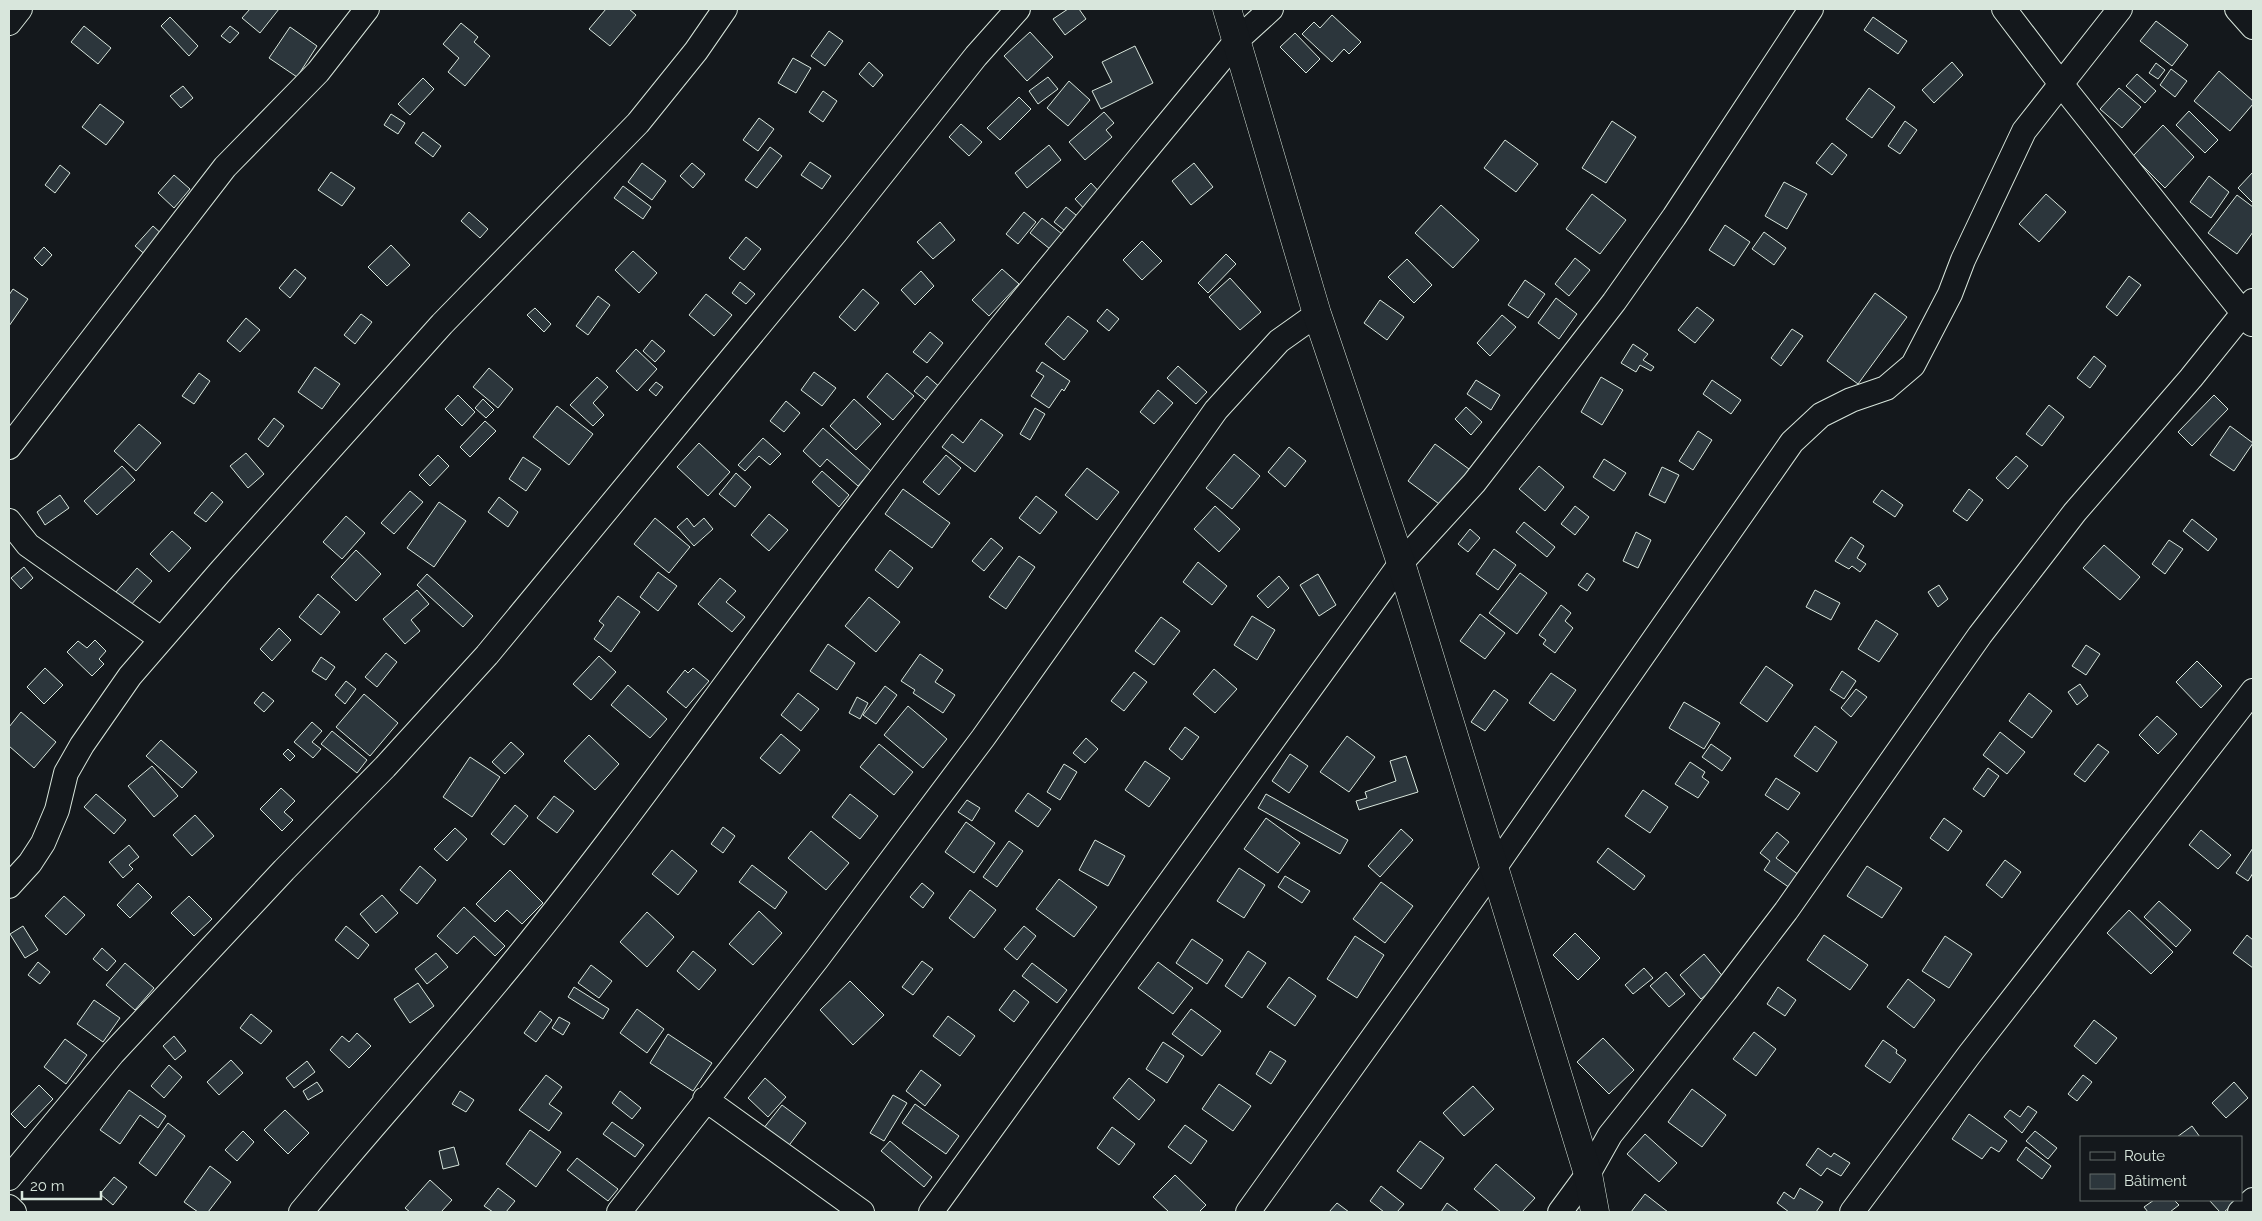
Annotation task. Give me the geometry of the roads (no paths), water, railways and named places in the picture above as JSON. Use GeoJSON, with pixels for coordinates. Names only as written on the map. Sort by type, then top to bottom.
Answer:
{"type":"FeatureCollection","features":[{"type":"Feature","properties":{"kind":"street"},"geometry":{"type":"LineString","coordinates":[[9,22],[20,9]]}},
{"type":"Feature","properties":{"kind":"street"},"geometry":{"type":"LineString","coordinates":[[9,447],[225,167],[318,72],[367,9]]}},
{"type":"Feature","properties":{"kind":"street"},"geometry":{"type":"LineString","coordinates":[[9,886],[30,863],[43,843],[57,810],[66,773],[82,745],[130,676],[442,324],[638,123],[696,51],[725,9]]}},
{"type":"Feature","properties":{"kind":"street"},"geometry":{"type":"LineString","coordinates":[[9,1178],[113,1053],[278,877],[385,767],[487,655],[836,232],[976,56],[1018,9]]}},
{"type":"Feature","properties":{"kind":"street"},"geometry":{"type":"LineString","coordinates":[[1227,9],[1317,314],[1401,563],[1495,868],[1588,1174],[1595,1212]]}},
{"type":"Feature","properties":{"kind":"street"},"geometry":{"type":"LineString","coordinates":[[301,1212],[366,1133],[515,960],[598,856],[852,515],[960,377],[1237,40],[1271,9]]}},
{"type":"Feature","properties":{"kind":"street"},"geometry":{"type":"LineString","coordinates":[[932,1212],[1401,563],[1474,483],[1614,302],[1674,217],[1811,9]]}},
{"type":"Feature","properties":{"kind":"street"},"geometry":{"type":"LineString","coordinates":[[1560,1212],[1588,1174],[1610,1135],[1786,911],[1986,628],[2075,512],[2250,313],[2061,84],[2004,9]]}},
{"type":"Feature","properties":{"kind":"street"},"geometry":{"type":"LineString","coordinates":[[1248,1212],[1495,868],[1792,442],[1821,416],[1851,400],[1886,388],[1913,365],[1950,294],[1963,260],[2024,132],[2120,9]]}},
{"type":"Feature","properties":{"kind":"street"},"geometry":{"type":"LineString","coordinates":[[2237,9],[2253,27]]}},
{"type":"Feature","properties":{"kind":"street"},"geometry":{"type":"LineString","coordinates":[[618,1212],[817,959],[983,738],[1216,410],[1279,341],[1317,314]]}},
{"type":"Feature","properties":{"kind":"street"},"geometry":{"type":"LineString","coordinates":[[9,521],[28,546],[161,639]]}},
{"type":"Feature","properties":{"kind":"street"},"geometry":{"type":"LineString","coordinates":[[1852,1212],[2006,1008],[2253,690]]}},
{"type":"Feature","properties":{"kind":"street"},"geometry":{"type":"LineString","coordinates":[[705,1100],[862,1212]]}},
{"type":"Feature","properties":{"kind":"street"},"geometry":{"type":"LineString","coordinates":[[2240,1212],[2253,1200]]}},
{"type":"Feature","properties":{"kind":"street"},"geometry":{"type":"LineString","coordinates":[[9,1207],[14,1212]]}}]}
